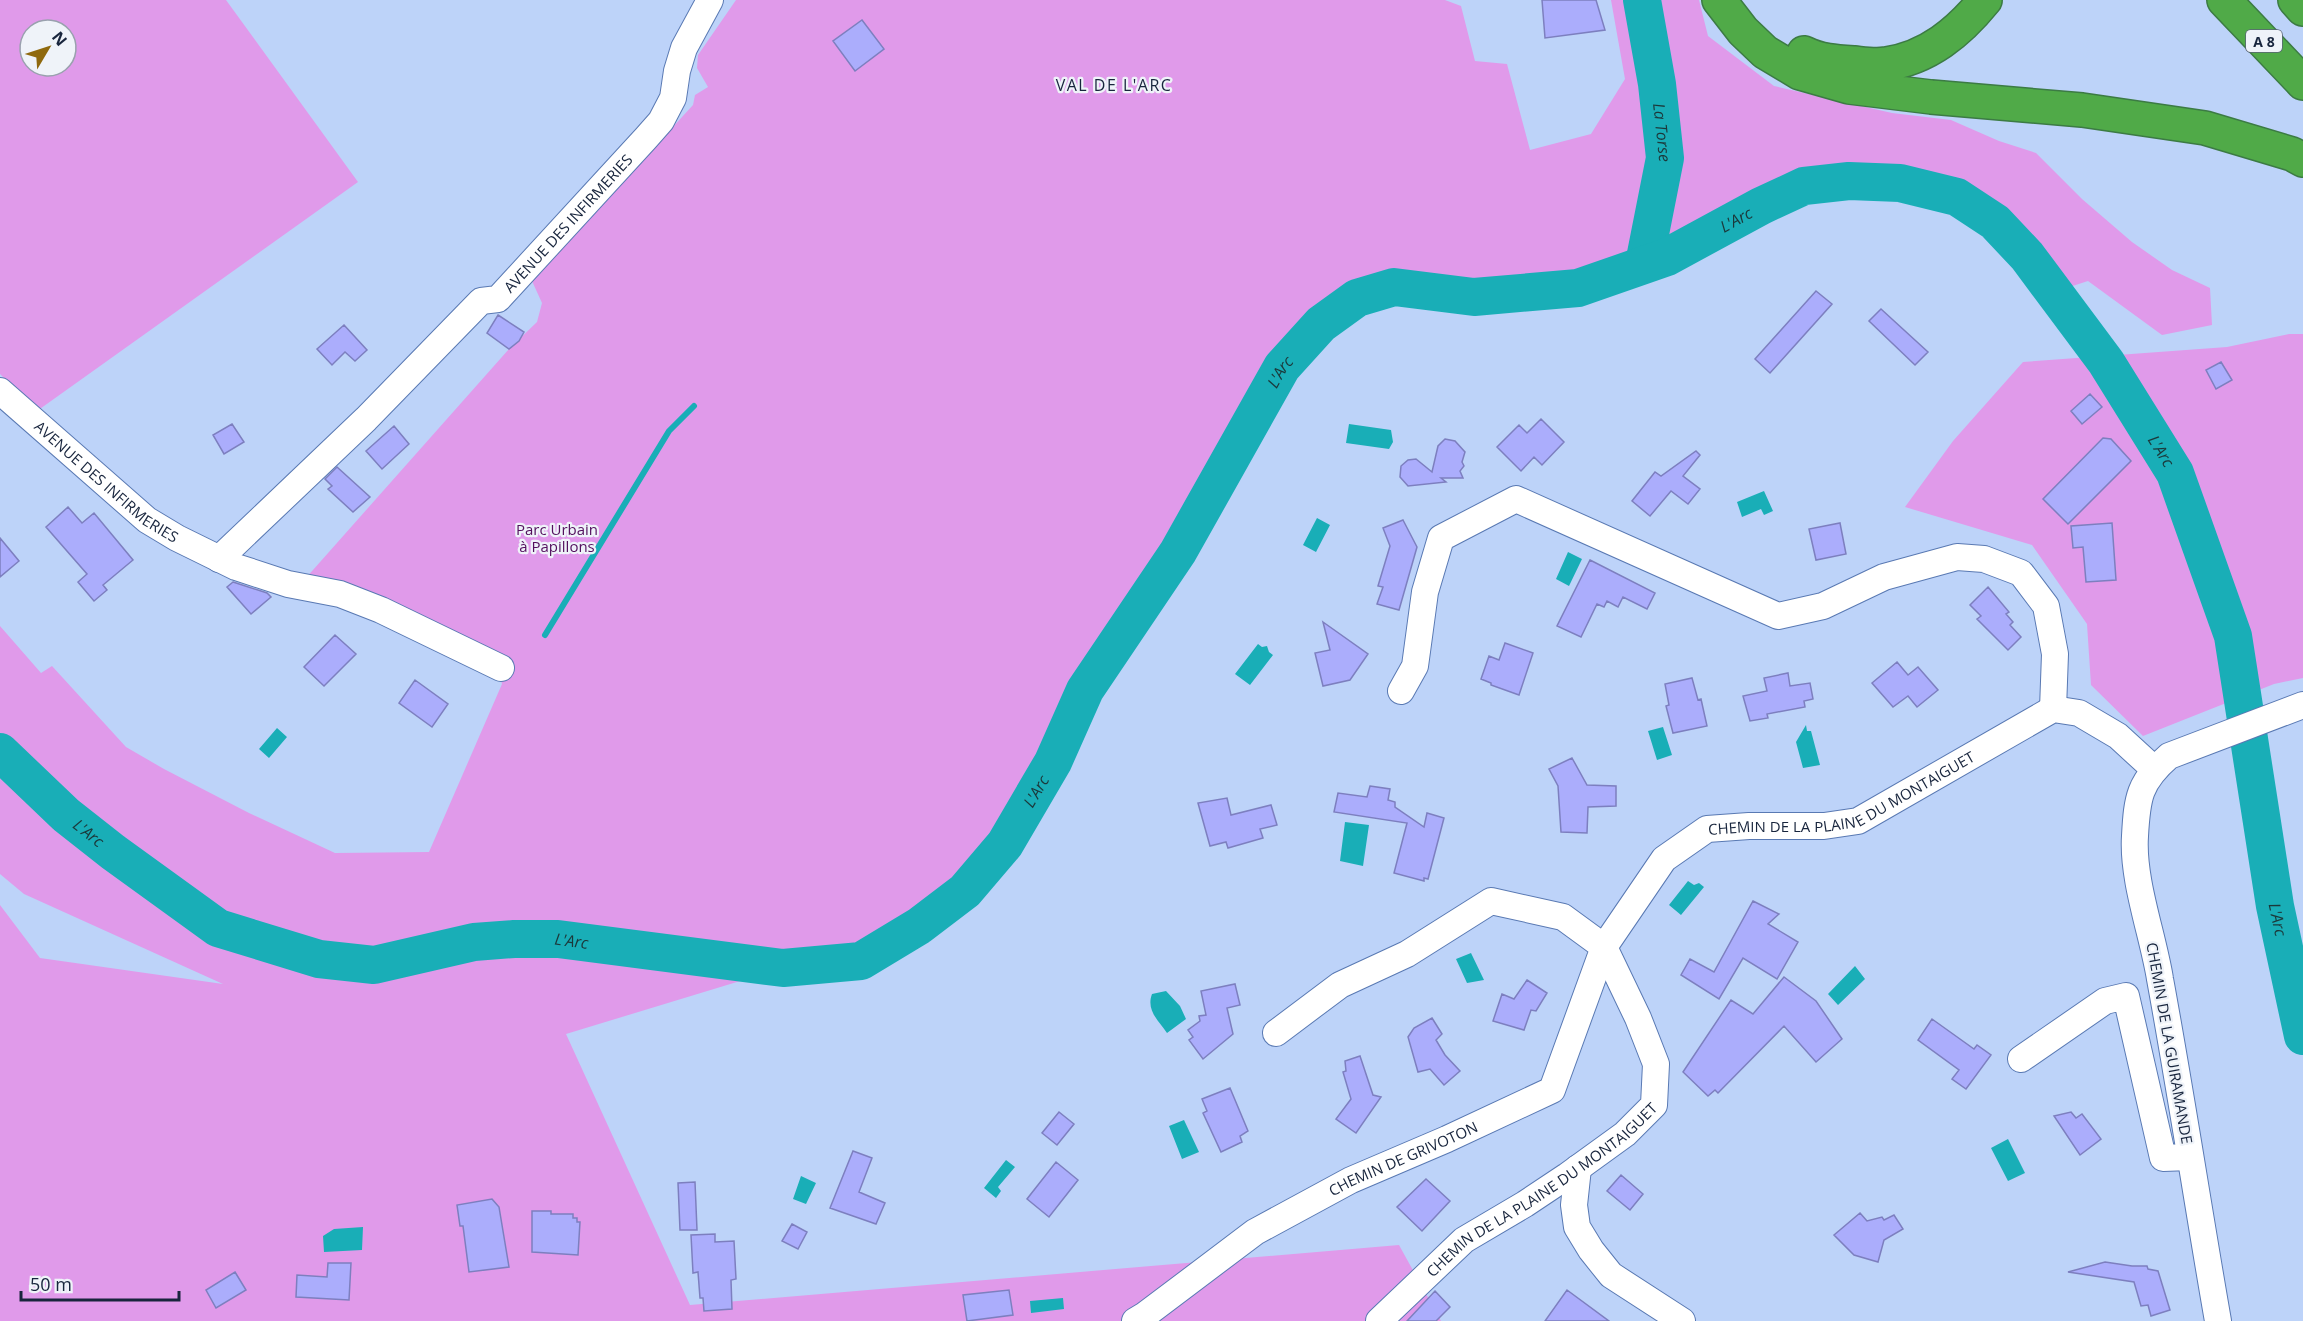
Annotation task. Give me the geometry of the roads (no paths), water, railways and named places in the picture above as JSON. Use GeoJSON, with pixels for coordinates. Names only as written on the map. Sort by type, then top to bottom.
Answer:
{"type":"FeatureCollection","features":[{"type":"Feature","properties":{"kind":"highway"},"geometry":{"type":"LineString","coordinates":[[1719,0],[1743,31],[1765,52],[1800,72],[1850,87],[1931,97],[2082,110],[2205,128],[2292,154],[2303,160]]}},
{"type":"Feature","properties":{"kind":"highway"},"geometry":{"type":"LineString","coordinates":[[1742,0],[1774,38],[1810,57],[1835,62],[1885,65],[1915,57],[1936,47],[1969,20],[1985,0]]}},
{"type":"Feature","properties":{"kind":"highway","name":"A 8"},"geometry":{"type":"LineString","coordinates":[[2224,0],[2303,83]]}},
{"type":"Feature","properties":{"kind":"highway"},"geometry":{"type":"LineString","coordinates":[[2295,0],[2303,9]]}},
{"type":"Feature","properties":{"kind":"street","name":"AVENUE DES INFIRMERIES"},"geometry":{"type":"LineString","coordinates":[[219,559],[366,419],[482,301],[498,299],[662,121],[673,98],[676,71],[684,48],[710,0]]}},
{"type":"Feature","properties":{"kind":"street","name":"AVENUE DES INFIRMERIES"},"geometry":{"type":"LineString","coordinates":[[0,391],[147,520],[219,559],[288,584],[340,594],[381,610],[501,668]]}},
{"type":"Feature","properties":{"kind":"street"},"geometry":{"type":"LineString","coordinates":[[1401,691],[1415,666],[1425,592],[1441,538],[1516,500],[1778,616],[1823,606],[1884,577],[1957,556],[1984,559],[2021,573],[2046,606],[2055,654],[2053,709],[2079,712],[2118,736],[2154,769],[2169,756],[2186,748],[2303,705]]}},
{"type":"Feature","properties":{"kind":"street","name":"CHEMIN DE LA PLAINE DU MONTAIGUET"},"geometry":{"type":"LineString","coordinates":[[1379,1321],[1464,1240],[1525,1204],[1578,1168],[1625,1134],[1654,1105],[1656,1064],[1638,1018],[1604,947],[1664,859],[1707,829],[1749,826],[1824,826],[1858,821],[2053,709]]}},
{"type":"Feature","properties":{"kind":"street","name":"CHEMIN DE LA GUIRAMANDE"},"geometry":{"type":"LineString","coordinates":[[2154,769],[2142,787],[2137,809],[2134,839],[2138,874],[2160,975],[2218,1321]]}},
{"type":"Feature","properties":{"kind":"street"},"geometry":{"type":"LineString","coordinates":[[1276,1033],[1340,985],[1407,954],[1491,901],[1563,917],[1604,947]]}},
{"type":"Feature","properties":{"kind":"street","name":"CHEMIN DE GRIVOTON"},"geometry":{"type":"LineString","coordinates":[[1134,1321],[1146,1315],[1255,1232],[1351,1180],[1447,1139],[1552,1090],[1604,947]]}},
{"type":"Feature","properties":{"kind":"street"},"geometry":{"type":"LineString","coordinates":[[2021,1059],[2105,1001],[2126,996],[2163,1158],[2190,1157]]}},
{"type":"Feature","properties":{"kind":"street"},"geometry":{"type":"LineString","coordinates":[[1578,1168],[1574,1205],[1577,1227],[1591,1250],[1611,1275],[1682,1321]]}},
{"type":"Feature","properties":{"kind":"waterway","name":"La Torse"},"geometry":{"type":"LineString","coordinates":[[1642,0],[1657,84],[1665,158],[1644,264]]}},
{"type":"Feature","properties":{"kind":"waterway","name":"L'Arc"},"geometry":{"type":"LineString","coordinates":[[0,752],[66,815],[218,928],[319,959],[374,965],[474,942],[558,939],[783,968],[861,961],[919,926],[965,891],[1005,844],[1053,762],[1085,690],[1178,552],[1282,367],[1321,324],[1357,298],[1394,287],[1474,297],[1578,288],[1667,257],[1761,206],[1804,186],[1849,181],[1900,183],[1957,197],[1995,222],[2027,256],[2106,362],[2175,473],[2233,636],[2275,906],[2303,1036]]}},
{"type":"Feature","properties":{"kind":"waterway"},"geometry":{"type":"LineString","coordinates":[[545,635],[669,431],[694,406]]}},
{"type":"Feature","properties":{"kind":"district","name":"VAL DE L'ARC"},"geometry":{"type":"Point","coordinates":[1114,85]}},
{"type":"Feature","properties":{"kind":"park label","name":"Parc Urbain à Papillons"},"geometry":{"type":"Point","coordinates":[557,538]}}]}
